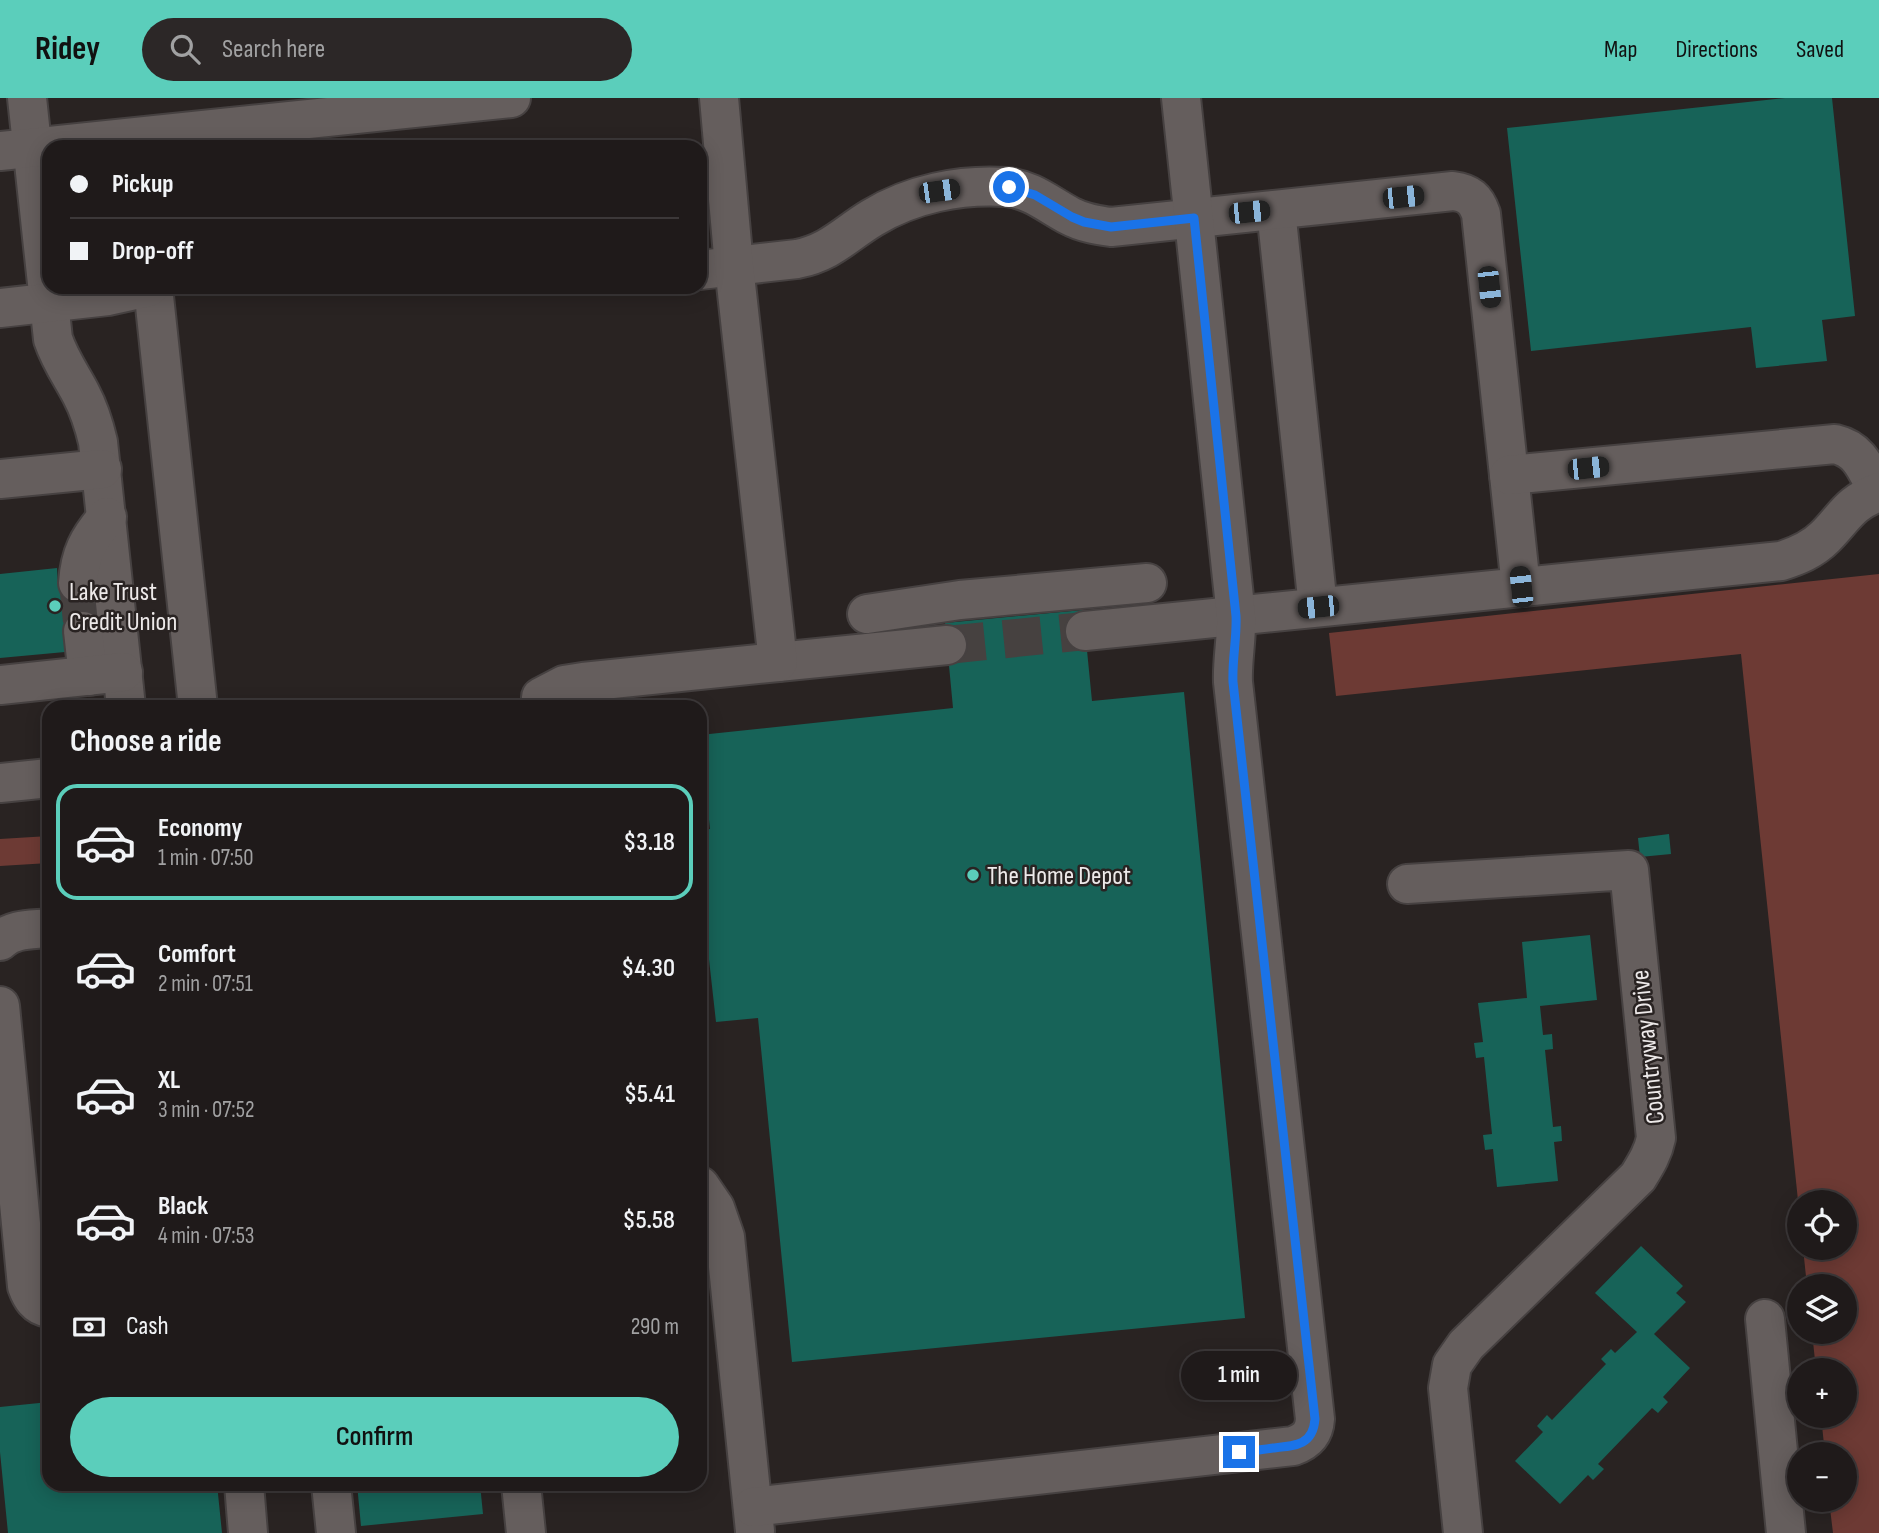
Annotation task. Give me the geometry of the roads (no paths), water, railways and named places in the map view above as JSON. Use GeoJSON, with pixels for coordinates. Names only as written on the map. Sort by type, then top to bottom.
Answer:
{"type":"FeatureCollection","features":[{"type":"Feature","properties":{"kind":"street"},"geometry":{"type":"LineString","coordinates":[[27,98],[16,150],[42,270]]}},
{"type":"Feature","properties":{"kind":"street"},"geometry":{"type":"LineString","coordinates":[[111,140],[511,98]]}},
{"type":"Feature","properties":{"kind":"street"},"geometry":{"type":"LineString","coordinates":[[719,98],[717,268],[778,662]]}},
{"type":"Feature","properties":{"kind":"street"},"geometry":{"type":"LineString","coordinates":[[707,1196],[715,1208],[725,1237],[754,1520],[1293,1446],[1310,1437],[1314,1428],[1233,682],[1236,616],[1181,98]]}},
{"type":"Feature","properties":{"kind":"street"},"geometry":{"type":"LineString","coordinates":[[16,150],[42,147]]}},
{"type":"Feature","properties":{"kind":"street"},"geometry":{"type":"LineString","coordinates":[[717,268],[813,256],[891,206],[927,194],[962,188],[1009,187],[1048,202],[1072,217],[1111,227],[1453,191],[1464,193],[1472,197],[1481,214],[1521,587]]}},
{"type":"Feature","properties":{"kind":"street"},"geometry":{"type":"LineString","coordinates":[[1276,209],[1318,607]]}},
{"type":"Feature","properties":{"kind":"street"},"geometry":{"type":"LineString","coordinates":[[47,294],[57,352],[81,394],[98,442],[107,517],[112,685]]}},
{"type":"Feature","properties":{"kind":"street"},"geometry":{"type":"LineString","coordinates":[[0,307],[118,294]]}},
{"type":"Feature","properties":{"kind":"street"},"geometry":{"type":"LineString","coordinates":[[152,294],[197,700]]}},
{"type":"Feature","properties":{"kind":"street"},"geometry":{"type":"LineString","coordinates":[[1085,631],[1781,561],[1812,548],[1850,507],[1879,492],[1859,457],[1844,446],[1835,444],[1509,475]]}},
{"type":"Feature","properties":{"kind":"street"},"geometry":{"type":"LineString","coordinates":[[0,479],[102,469]]}},
{"type":"Feature","properties":{"kind":"street"},"geometry":{"type":"LineString","coordinates":[[78,583],[85,547],[94,531],[107,517]]}},
{"type":"Feature","properties":{"kind":"street"},"geometry":{"type":"LineString","coordinates":[[867,614],[960,600],[1147,583]]}},
{"type":"Feature","properties":{"kind":"street"},"geometry":{"type":"LineString","coordinates":[[83,631],[112,685]]}},
{"type":"Feature","properties":{"kind":"street"},"geometry":{"type":"LineString","coordinates":[[542,700],[564,685],[583,682],[947,645]]}},
{"type":"Feature","properties":{"kind":"street"},"geometry":{"type":"LineString","coordinates":[[0,685],[112,685]]}},
{"type":"Feature","properties":{"kind":"street"},"geometry":{"type":"LineString","coordinates":[[0,783],[42,779]]}},
{"type":"Feature","properties":{"kind":"street","name":"Countryway Drive"},"geometry":{"type":"LineString","coordinates":[[1407,884],[1629,870],[1656,1138],[1654,1150],[1638,1177],[1466,1345],[1452,1365],[1448,1388],[1463,1533]]}},
{"type":"Feature","properties":{"kind":"street"},"geometry":{"type":"LineString","coordinates":[[0,941],[18,931],[42,929]]}},
{"type":"Feature","properties":{"kind":"street"},"geometry":{"type":"LineString","coordinates":[[0,1006],[27,1286],[36,1303],[42,1305]]}},
{"type":"Feature","properties":{"kind":"street"},"geometry":{"type":"LineString","coordinates":[[1765,1319],[1786,1533]]}},
{"type":"Feature","properties":{"kind":"street"},"geometry":{"type":"LineString","coordinates":[[245,1491],[248,1533]]}},
{"type":"Feature","properties":{"kind":"street"},"geometry":{"type":"LineString","coordinates":[[332,1491],[336,1533]]}},
{"type":"Feature","properties":{"kind":"street"},"geometry":{"type":"LineString","coordinates":[[522,1491],[526,1533]]}},
{"type":"Feature","properties":{"kind":"tunnel"},"geometry":{"type":"LineString","coordinates":[[78,583],[83,631]]}},
{"type":"Feature","properties":{"kind":"tunnel"},"geometry":{"type":"LineString","coordinates":[[947,645],[1085,631]]}},
{"type":"Feature","properties":{"kind":"place","name":"Lake Trust Credit Union"},"geometry":{"type":"Point","coordinates":[55,606]}},
{"type":"Feature","properties":{"kind":"place","name":"The Home Depot"},"geometry":{"type":"Point","coordinates":[973,875]}}]}
